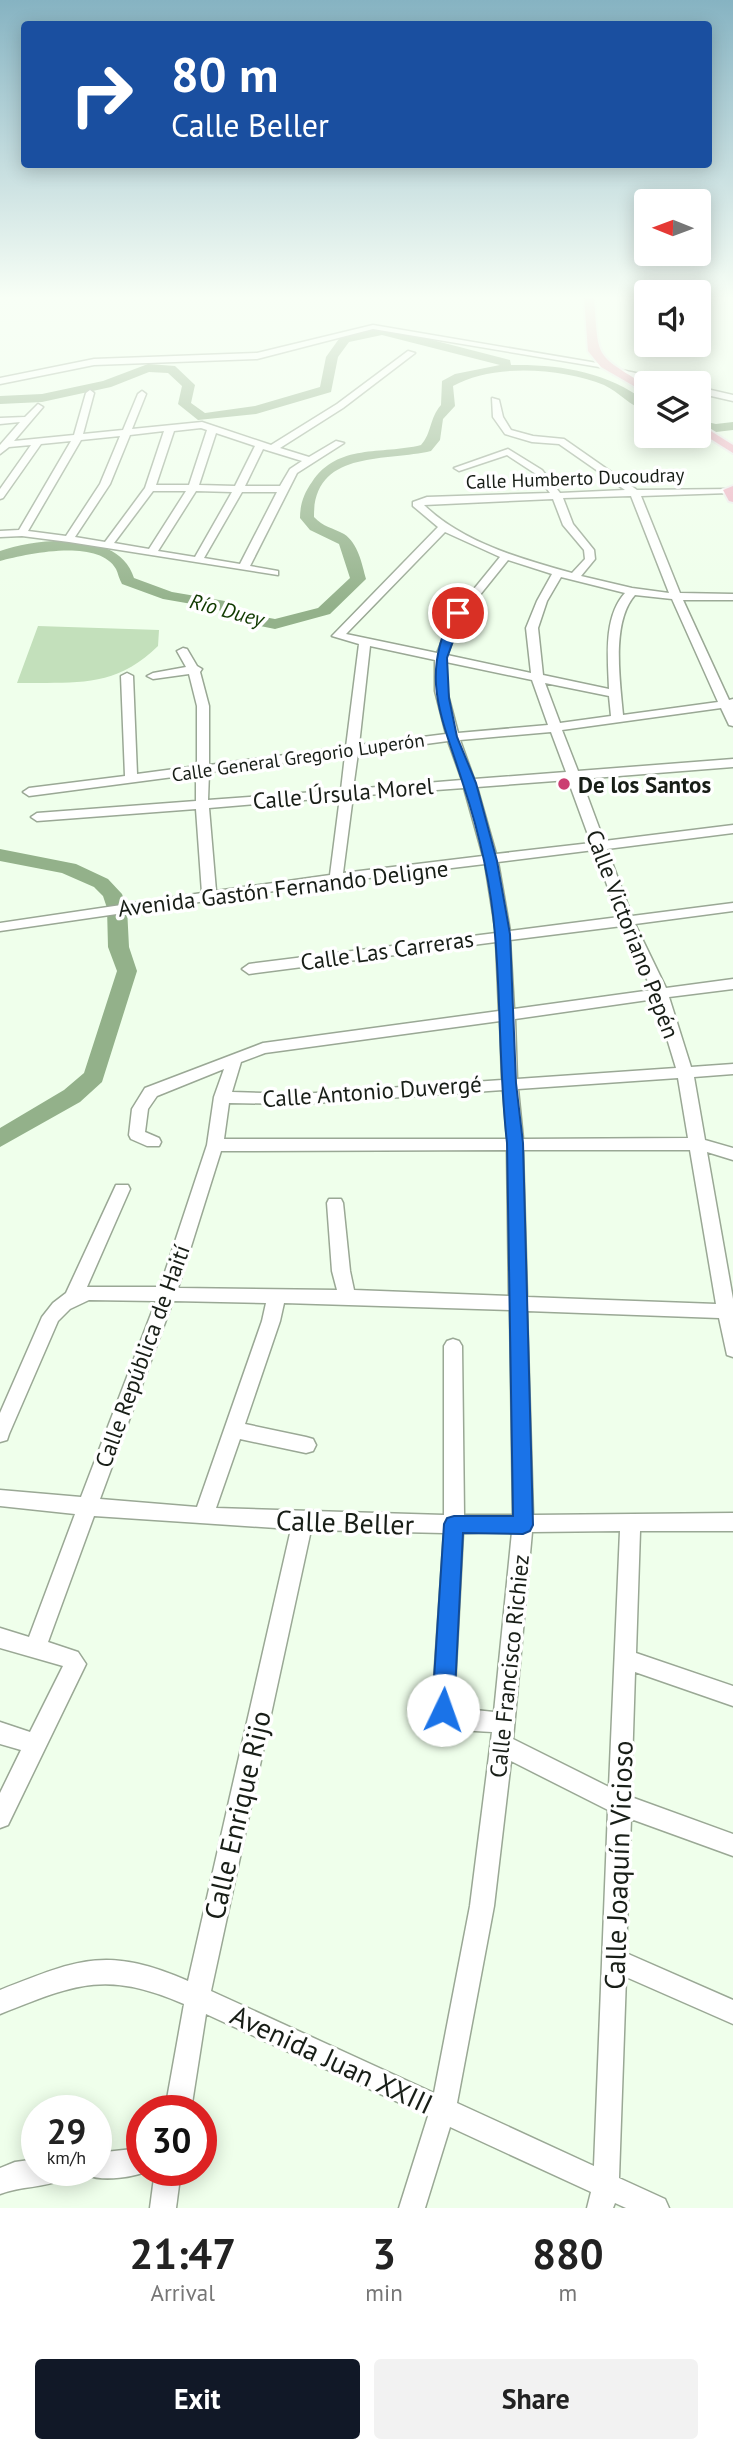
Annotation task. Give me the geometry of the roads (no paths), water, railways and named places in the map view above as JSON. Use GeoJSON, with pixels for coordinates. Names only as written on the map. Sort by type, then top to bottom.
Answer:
{"type":"FeatureCollection","features":[{"type":"Feature","properties":{"kind":"main road"},"geometry":{"type":"LineString","coordinates":[[711,435],[733,450]]}},
{"type":"Feature","properties":{"kind":"street"},"geometry":{"type":"LineString","coordinates":[[22,533],[78,437],[88,401]]}},
{"type":"Feature","properties":{"kind":"street"},"geometry":{"type":"LineString","coordinates":[[69,539],[105,484],[139,401]]}},
{"type":"Feature","properties":{"kind":"street"},"geometry":{"type":"LineString","coordinates":[[273,448],[347,401]]}},
{"type":"Feature","properties":{"kind":"street"},"geometry":{"type":"LineString","coordinates":[[495,401],[498,416],[511,434],[561,441],[635,493],[676,597],[729,703],[733,722]]}},
{"type":"Feature","properties":{"kind":"street"},"geometry":{"type":"LineString","coordinates":[[0,451],[9,444],[38,407]]}},
{"type":"Feature","properties":{"kind":"street"},"geometry":{"type":"LineString","coordinates":[[0,421],[30,419]]}},
{"type":"Feature","properties":{"kind":"street"},"geometry":{"type":"LineString","coordinates":[[9,444],[170,428],[213,427],[306,460]]}},
{"type":"Feature","properties":{"kind":"street"},"geometry":{"type":"LineString","coordinates":[[152,552],[193,488],[213,427]]}},
{"type":"Feature","properties":{"kind":"street"},"geometry":{"type":"LineString","coordinates":[[108,545],[150,488],[170,428]]}},
{"type":"Feature","properties":{"kind":"street"},"geometry":{"type":"LineString","coordinates":[[0,496],[38,441]]}},
{"type":"Feature","properties":{"kind":"street"},"geometry":{"type":"LineString","coordinates":[[244,567],[281,489],[293,471],[306,460],[339,443]]}},
{"type":"Feature","properties":{"kind":"street"},"geometry":{"type":"LineString","coordinates":[[197,561],[220,525],[261,444]]}},
{"type":"Feature","properties":{"kind":"street"},"geometry":{"type":"LineString","coordinates":[[459,468],[504,452],[513,452],[539,472],[556,495],[568,525],[589,550],[590,559],[576,575]]}},
{"type":"Feature","properties":{"kind":"street"},"geometry":{"type":"LineString","coordinates":[[150,488],[281,489]]}},
{"type":"Feature","properties":{"kind":"street","name":"Calle Humberto Ducoudray"},"geometry":{"type":"LineString","coordinates":[[443,528],[418,506],[418,502],[556,495],[732,493]]}},
{"type":"Feature","properties":{"kind":"street"},"geometry":{"type":"LineString","coordinates":[[615,694],[365,644],[338,635],[443,528],[506,556],[632,591],[676,597],[733,597]]}},
{"type":"Feature","properties":{"kind":"street"},"geometry":{"type":"LineString","coordinates":[[0,534],[22,533],[69,539],[274,573]]}},
{"type":"Feature","properties":{"kind":"street","name":"Calle Francisco Richiez"},"geometry":{"type":"LineString","coordinates":[[412,2208],[443,2109],[482,1906],[503,1734],[523,1525],[515,1143],[508,1083],[503,934],[491,861],[470,783],[451,737],[443,698],[441,658],[458,613],[506,556]]}},
{"type":"Feature","properties":{"kind":"street","name":"Calle Victoriano Pepén"},"geometry":{"type":"LineString","coordinates":[[559,571],[542,601],[532,628],[537,678],[570,776],[626,921],[661,994],[685,1072],[729,1312],[733,1350]]}},
{"type":"Feature","properties":{"kind":"street"},"geometry":{"type":"LineString","coordinates":[[617,719],[616,616],[623,597],[632,591]]}},
{"type":"Feature","properties":{"kind":"street"},"geometry":{"type":"LineString","coordinates":[[336,878],[365,644]]}},
{"type":"Feature","properties":{"kind":"street"},"geometry":{"type":"LineString","coordinates":[[183,651],[195,669],[205,702],[202,804],[209,896]]}},
{"type":"Feature","properties":{"kind":"street"},"geometry":{"type":"LineString","coordinates":[[153,676],[195,669]]}},
{"type":"Feature","properties":{"kind":"street"},"geometry":{"type":"LineString","coordinates":[[127,676],[131,780]]}},
{"type":"Feature","properties":{"kind":"street","name":"Calle General Gregorio Luperón"},"geometry":{"type":"LineString","coordinates":[[29,792],[451,737],[553,728],[729,703]]}},
{"type":"Feature","properties":{"kind":"street","name":"Calle Úrsula Morel"},"geometry":{"type":"LineString","coordinates":[[37,817],[733,763]]}},
{"type":"Feature","properties":{"kind":"street","name":"Avenida Gastón Fernando Deligne"},"geometry":{"type":"LineString","coordinates":[[0,927],[336,878],[491,861],[733,829]]}},
{"type":"Feature","properties":{"kind":"street","name":"Calle Las Carreras"},"geometry":{"type":"LineString","coordinates":[[249,969],[503,934],[733,907]]}},
{"type":"Feature","properties":{"kind":"street"},"geometry":{"type":"LineString","coordinates":[[153,1142],[137,1135],[135,1125],[139,1109],[151,1092],[263,1048],[733,984]]}},
{"type":"Feature","properties":{"kind":"street","name":"Calle República de Haití"},"geometry":{"type":"LineString","coordinates":[[35,1648],[167,1294],[215,1145],[222,1097],[234,1061]]}},
{"type":"Feature","properties":{"kind":"street","name":"Calle Antonio Duvergé"},"geometry":{"type":"LineString","coordinates":[[222,1097],[301,1099],[733,1069]]}},
{"type":"Feature","properties":{"kind":"street"},"geometry":{"type":"LineString","coordinates":[[215,1145],[698,1144],[733,1154]]}},
{"type":"Feature","properties":{"kind":"street"},"geometry":{"type":"LineString","coordinates":[[0,1434],[37,1344],[69,1299],[122,1189]]}},
{"type":"Feature","properties":{"kind":"street"},"geometry":{"type":"LineString","coordinates":[[335,1203],[341,1271],[347,1297]]}},
{"type":"Feature","properties":{"kind":"street"},"geometry":{"type":"LineString","coordinates":[[69,1299],[89,1293],[347,1297],[729,1312]]}},
{"type":"Feature","properties":{"kind":"street"},"geometry":{"type":"LineString","coordinates":[[204,1516],[271,1321],[276,1297]]}},
{"type":"Feature","properties":{"kind":"street"},"geometry":{"type":"LineString","coordinates":[[453,1346],[454,1524],[443,1710],[451,1718],[503,1734],[620,1804],[733,1844]]}},
{"type":"Feature","properties":{"kind":"street"},"geometry":{"type":"LineString","coordinates":[[234,1430],[306,1445]]}},
{"type":"Feature","properties":{"kind":"street","name":"Calle Beller"},"geometry":{"type":"LineString","coordinates":[[0,1498],[204,1516],[303,1521],[523,1525],[733,1522]]}},
{"type":"Feature","properties":{"kind":"street","name":"Calle Enrique Rijo"},"geometry":{"type":"LineString","coordinates":[[181,2095],[197,1997],[303,1521]]}},
{"type":"Feature","properties":{"kind":"street","name":"Calle Joaquín Vicioso"},"geometry":{"type":"LineString","coordinates":[[603,2196],[630,1522]]}},
{"type":"Feature","properties":{"kind":"street"},"geometry":{"type":"LineString","coordinates":[[0,1638],[71,1659],[75,1664],[0,1817]]}},
{"type":"Feature","properties":{"kind":"street"},"geometry":{"type":"LineString","coordinates":[[625,1659],[733,1696]]}},
{"type":"Feature","properties":{"kind":"street"},"geometry":{"type":"LineString","coordinates":[[0,1733],[35,1744]]}},
{"type":"Feature","properties":{"kind":"street"},"geometry":{"type":"LineString","coordinates":[[614,1960],[733,2012]]}},
{"type":"Feature","properties":{"kind":"street","name":"Avenida Juan XXIII"},"geometry":{"type":"LineString","coordinates":[[0,2002],[64,1978],[109,1970],[140,1974],[197,1997],[443,2109],[603,2196],[656,2208]]}},
{"type":"Feature","properties":{"kind":"street"},"geometry":{"type":"LineString","coordinates":[[0,2181],[21,2174]]}},
{"type":"Feature","properties":{"kind":"street"},"geometry":{"type":"LineString","coordinates":[[163,2208],[166,2186]]}},
{"type":"Feature","properties":{"kind":"waterway"},"geometry":{"type":"LineString","coordinates":[[185,401],[184,404],[203,417],[256,410],[286,401]]}},
{"type":"Feature","properties":{"kind":"waterway","name":"Río Duey"},"geometry":{"type":"LineString","coordinates":[[0,556],[13,551],[52,546],[94,550],[111,556],[123,566],[127,581],[169,596],[219,604],[247,619],[275,624],[303,619],[324,611],[358,579],[344,541],[319,529],[307,518],[308,503],[318,483],[328,470],[353,457],[411,452],[426,448],[433,440],[437,418],[448,406],[448,401]]}},
{"type":"Feature","properties":{"kind":"waterway"},"geometry":{"type":"LineString","coordinates":[[711,427],[733,426]]}},
{"type":"Feature","properties":{"kind":"waterway","name":"Río Duey"},"geometry":{"type":"LineString","coordinates":[[0,855],[69,868],[101,883],[112,894],[117,908],[119,947],[127,971],[94,1077],[72,1096],[0,1139]]}},
{"type":"Feature","properties":{"kind":"place","name":"De los Santos"},"geometry":{"type":"Point","coordinates":[564,784]}}]}
